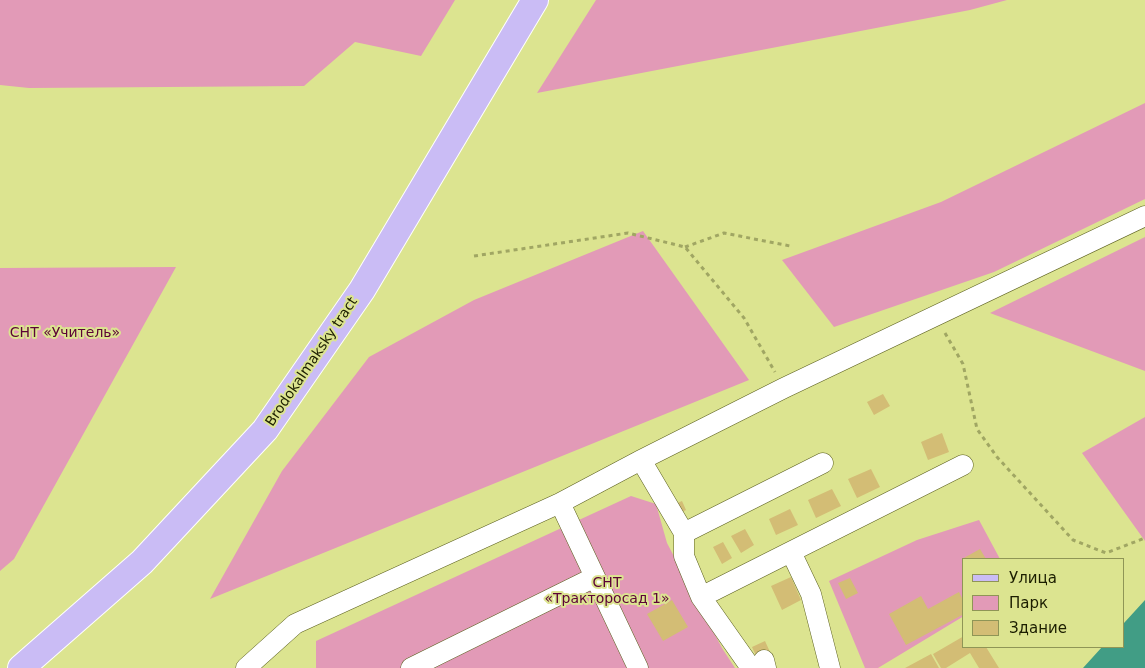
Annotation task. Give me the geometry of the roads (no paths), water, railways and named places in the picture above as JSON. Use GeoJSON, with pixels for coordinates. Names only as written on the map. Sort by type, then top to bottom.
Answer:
{"type":"FeatureCollection","features":[{"type":"Feature","properties":{"kind":"main road","name":"Brodokalmaksky tract"},"geometry":{"type":"LineString","coordinates":[[21,668],[142,562],[265,430],[362,290],[535,0]]}},
{"type":"Feature","properties":{"kind":"street"},"geometry":{"type":"LineString","coordinates":[[246,668],[295,624],[560,503],[640,460],[784,388],[1145,216]]}},
{"type":"Feature","properties":{"kind":"street"},"geometry":{"type":"LineString","coordinates":[[640,460],[684,534],[684,556],[701,596],[760,665]]}},
{"type":"Feature","properties":{"kind":"street"},"geometry":{"type":"LineString","coordinates":[[684,534],[823,463]]}},
{"type":"Feature","properties":{"kind":"street"},"geometry":{"type":"LineString","coordinates":[[701,596],[963,466]]}},
{"type":"Feature","properties":{"kind":"street"},"geometry":{"type":"LineString","coordinates":[[560,503],[638,668]]}},
{"type":"Feature","properties":{"kind":"street"},"geometry":{"type":"LineString","coordinates":[[791,552],[811,594],[830,668]]}},
{"type":"Feature","properties":{"kind":"street"},"geometry":{"type":"LineString","coordinates":[[410,668],[596,577]]}},
{"type":"Feature","properties":{"kind":"water"},"geometry":{"type":"Polygon","coordinates":[[[1145,600],[1145,668],[1083,668],[1101,648],[1125,648],[1125,622],[1145,600]]]}},
{"type":"Feature","properties":{"kind":"park label","name":"СНТ «Учитель»"},"geometry":{"type":"Point","coordinates":[65,333]}},
{"type":"Feature","properties":{"kind":"park label","name":"СНТ «Тракторосад 1»"},"geometry":{"type":"Point","coordinates":[607,592]}}]}
